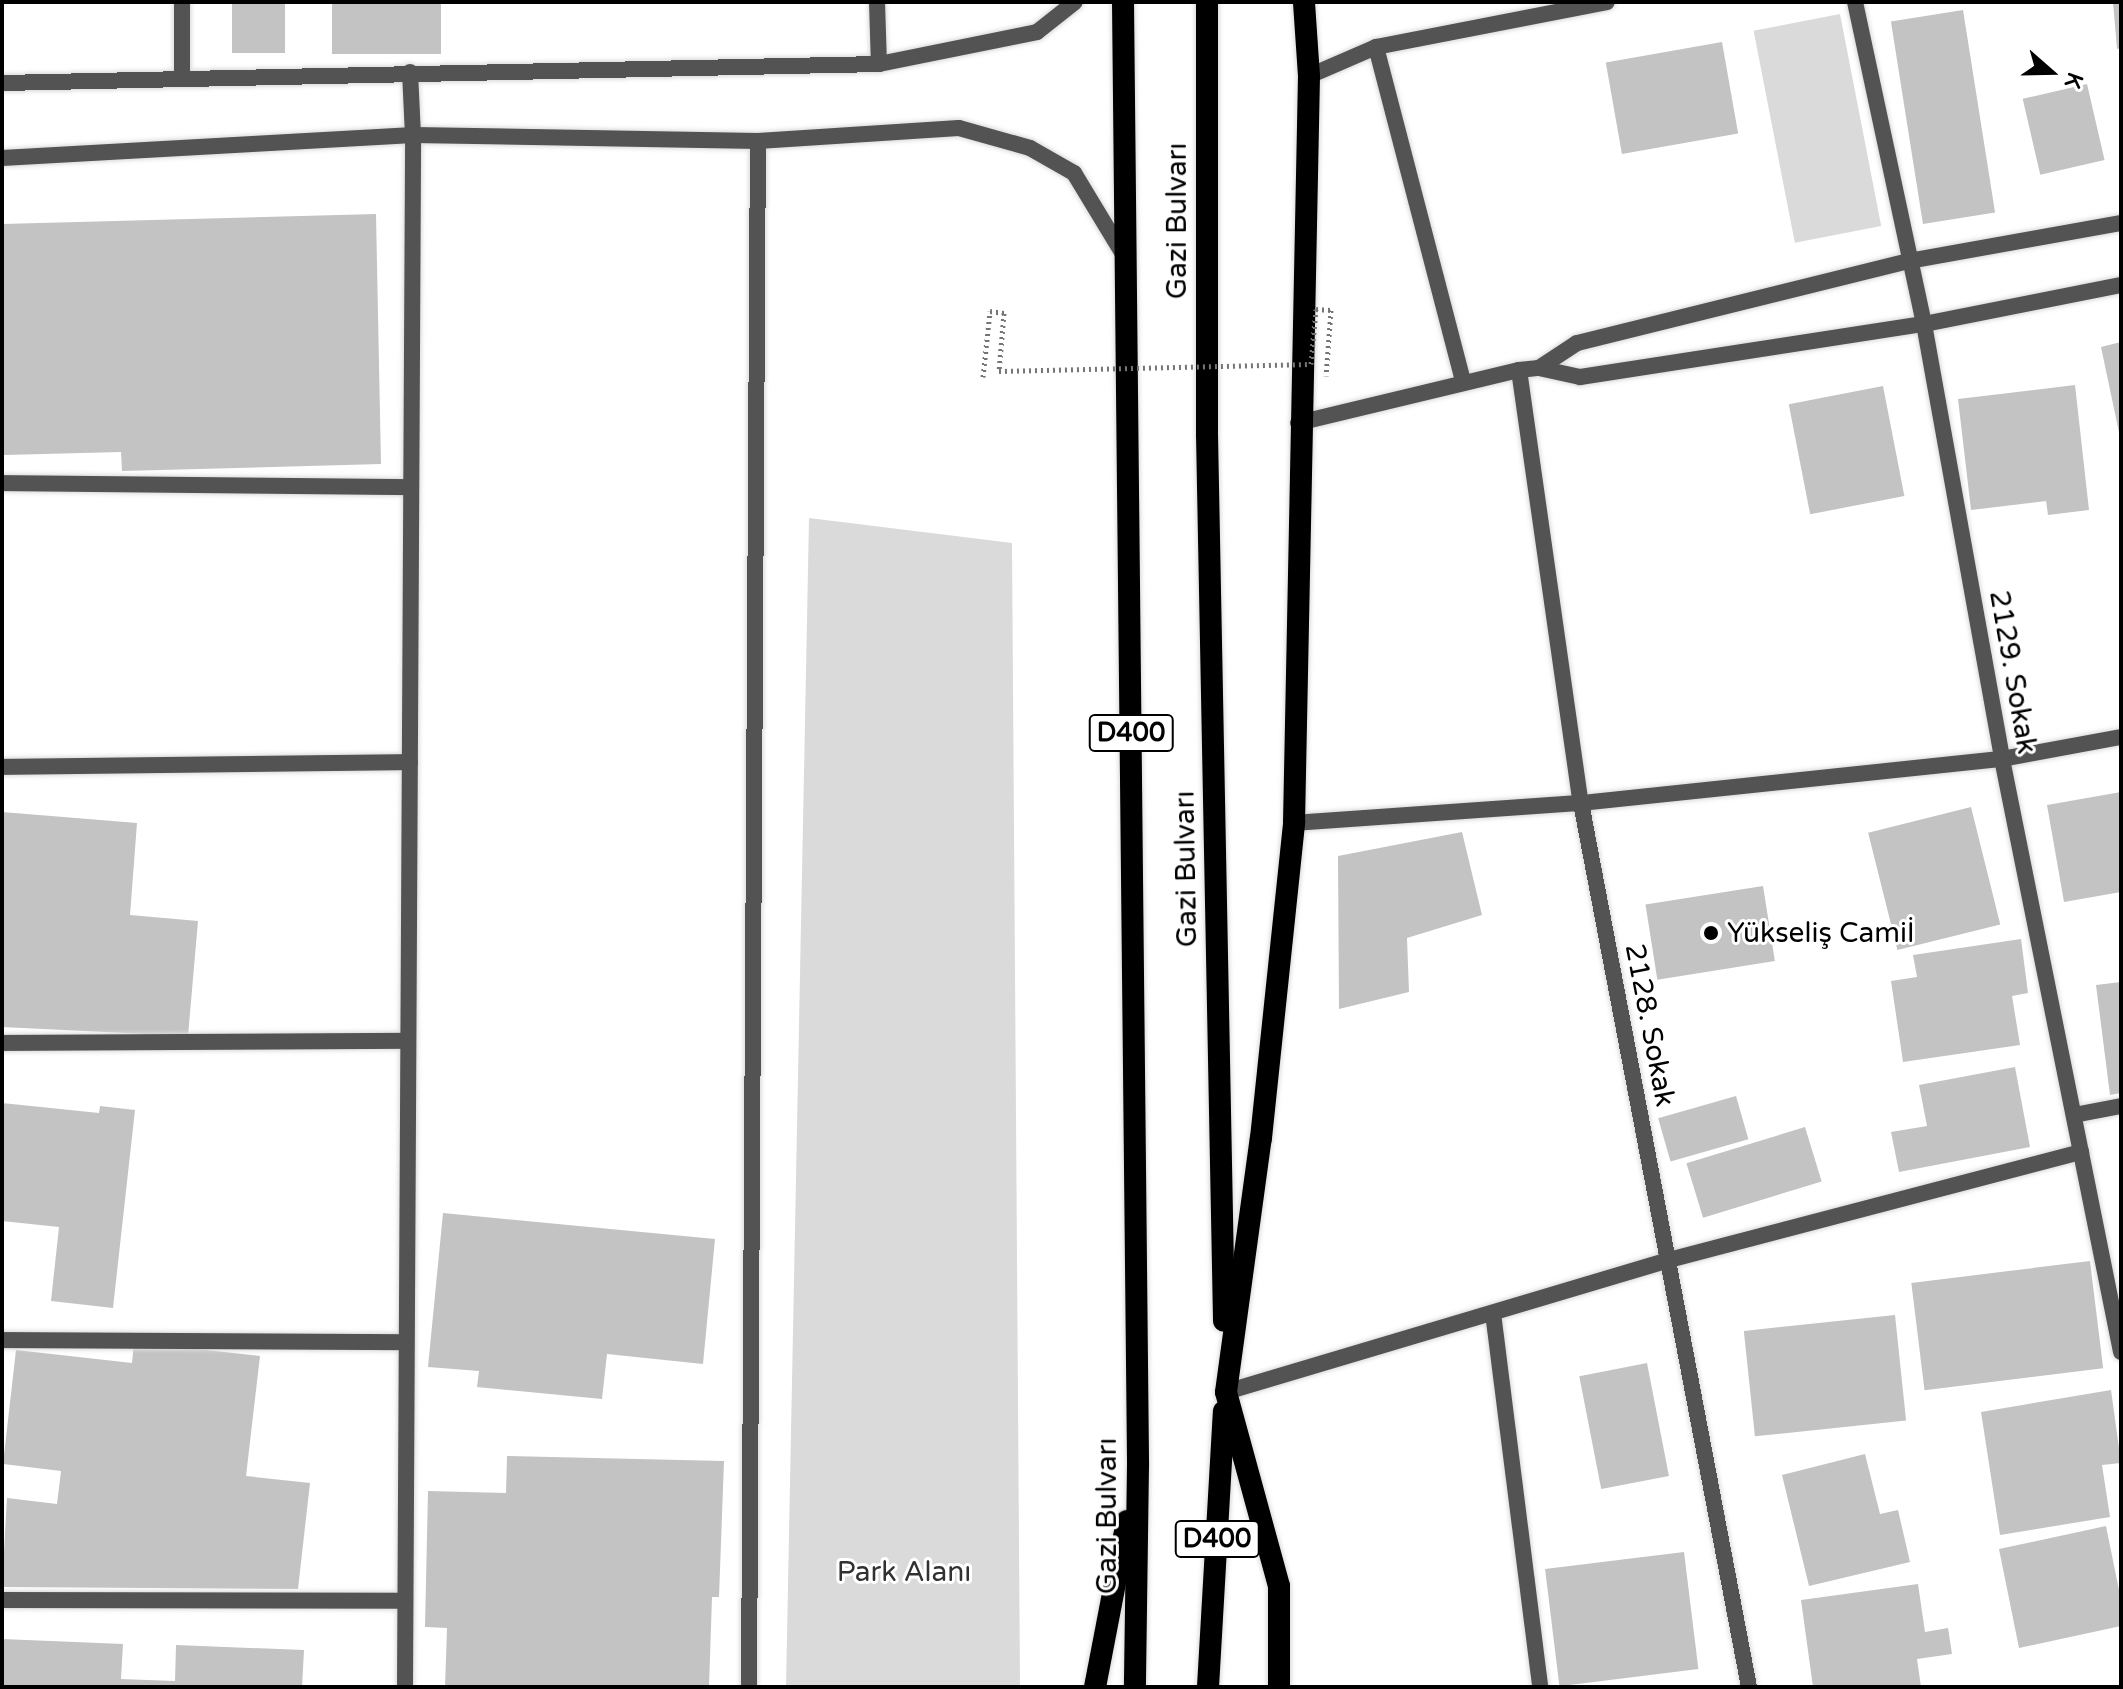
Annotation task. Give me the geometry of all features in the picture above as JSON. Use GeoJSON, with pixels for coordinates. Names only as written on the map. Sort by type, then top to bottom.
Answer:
{"type":"FeatureCollection","features":[{"type":"Feature","properties":{"kind":"highway","name":"Gazi Bulvarı"},"geometry":{"type":"LineString","coordinates":[[1123,2],[1138,1465],[1135,1687]]}},
{"type":"Feature","properties":{"kind":"highway","name":"Gazi Bulvarı"},"geometry":{"type":"LineString","coordinates":[[1207,2],[1207,434],[1226,1392],[1208,1687]]}},
{"type":"Feature","properties":{"kind":"highway"},"geometry":{"type":"LineString","coordinates":[[1279,1687],[1279,1586],[1226,1392],[1261,1138],[1294,823],[1298,423],[1309,76],[1304,2]]}},
{"type":"Feature","properties":{"kind":"highway"},"geometry":{"type":"LineString","coordinates":[[1095,1687],[1138,1465]]}},
{"type":"Feature","properties":{"kind":"street"},"geometry":{"type":"LineString","coordinates":[[182,2],[182,76]]}},
{"type":"Feature","properties":{"kind":"street"},"geometry":{"type":"LineString","coordinates":[[877,2],[879,64]]}},
{"type":"Feature","properties":{"kind":"street"},"geometry":{"type":"LineString","coordinates":[[2,83],[182,76],[879,64],[1037,32],[1075,2]]}},
{"type":"Feature","properties":{"kind":"street"},"geometry":{"type":"LineString","coordinates":[[1309,76],[1376,47],[1607,2]]}},
{"type":"Feature","properties":{"kind":"street","name":"2129. Sokak"},"geometry":{"type":"LineString","coordinates":[[1855,2],[1924,324],[2002,759],[2121,1352]]}},
{"type":"Feature","properties":{"kind":"street"},"geometry":{"type":"LineString","coordinates":[[1376,47],[1463,381]]}},
{"type":"Feature","properties":{"kind":"street"},"geometry":{"type":"LineString","coordinates":[[405,1687],[413,135],[410,72]]}},
{"type":"Feature","properties":{"kind":"street"},"geometry":{"type":"LineString","coordinates":[[2,158],[413,135],[758,141],[959,128],[1030,148],[1074,173],[1127,261]]}},
{"type":"Feature","properties":{"kind":"street"},"geometry":{"type":"LineString","coordinates":[[749,1687],[758,141]]}},
{"type":"Feature","properties":{"kind":"street"},"geometry":{"type":"LineString","coordinates":[[1539,368],[1577,343],[1909,261],[2121,223]]}},
{"type":"Feature","properties":{"kind":"street"},"geometry":{"type":"LineString","coordinates":[[1298,423],[1519,370],[1539,368],[1580,377],[1924,324],[2121,285]]}},
{"type":"Feature","properties":{"kind":"street","name":"2128. Sokak"},"geometry":{"type":"LineString","coordinates":[[1519,370],[1581,803],[1669,1260],[1745,1686]]}},
{"type":"Feature","properties":{"kind":"street"},"geometry":{"type":"LineString","coordinates":[[2,483],[411,487]]}},
{"type":"Feature","properties":{"kind":"street"},"geometry":{"type":"LineString","coordinates":[[1294,823],[1581,803],[2002,759],[2121,737]]}},
{"type":"Feature","properties":{"kind":"street"},"geometry":{"type":"LineString","coordinates":[[2,767],[410,762]]}},
{"type":"Feature","properties":{"kind":"street"},"geometry":{"type":"LineString","coordinates":[[2,1043],[408,1041]]}},
{"type":"Feature","properties":{"kind":"street"},"geometry":{"type":"LineString","coordinates":[[2074,1115],[2121,1106]]}},
{"type":"Feature","properties":{"kind":"street"},"geometry":{"type":"LineString","coordinates":[[1226,1392],[1669,1260],[2081,1152]]}},
{"type":"Feature","properties":{"kind":"street"},"geometry":{"type":"LineString","coordinates":[[1493,1313],[1540,1687]]}},
{"type":"Feature","properties":{"kind":"street"},"geometry":{"type":"LineString","coordinates":[[2,1340],[406,1342]]}},
{"type":"Feature","properties":{"kind":"street"},"geometry":{"type":"LineString","coordinates":[[2,1600],[405,1601]]}},
{"type":"Feature","properties":{"kind":"path"},"geometry":{"type":"LineString","coordinates":[[983,377],[990,311],[1004,313],[999,371],[1311,364],[1316,309],[1331,310],[1326,376]]}},
{"type":"Feature","properties":{"kind":"green space"},"geometry":{"type":"Polygon","coordinates":[[[1840,14],[1881,226],[1795,243],[1754,31],[1840,14]]]}},
{"type":"Feature","properties":{"kind":"green space","name":"Park Alanı"},"geometry":{"type":"Polygon","coordinates":[[[809,518],[1012,543],[1020,1687],[786,1687],[809,518]]]}},
{"type":"Feature","properties":{"kind":"building"},"geometry":{"type":"Polygon","coordinates":[[[232,2],[285,2],[285,53],[232,53],[232,2]]]}},
{"type":"Feature","properties":{"kind":"building"},"geometry":{"type":"Polygon","coordinates":[[[332,2],[441,2],[441,54],[332,54],[332,2]]]}},
{"type":"Feature","properties":{"kind":"building"},"geometry":{"type":"Polygon","coordinates":[[[2113,2],[2121,2],[2121,48],[2117,49],[2113,2]]]}},
{"type":"Feature","properties":{"kind":"building"},"geometry":{"type":"Polygon","coordinates":[[[1963,10],[1995,212],[1923,224],[1891,21],[1963,10]]]}},
{"type":"Feature","properties":{"kind":"building"},"geometry":{"type":"Polygon","coordinates":[[[1722,42],[1738,134],[1622,154],[1606,62],[1722,42]]]}},
{"type":"Feature","properties":{"kind":"building"},"geometry":{"type":"Polygon","coordinates":[[[2087,84],[2105,160],[2040,175],[2023,99],[2087,84]]]}},
{"type":"Feature","properties":{"kind":"building"},"geometry":{"type":"Polygon","coordinates":[[[376,214],[381,464],[122,471],[121,452],[4,455],[2,224],[376,214]]]}},
{"type":"Feature","properties":{"kind":"building"},"geometry":{"type":"Polygon","coordinates":[[[2121,342],[2121,437],[2120,437],[2101,347],[2121,342]]]}},
{"type":"Feature","properties":{"kind":"building"},"geometry":{"type":"Polygon","coordinates":[[[2075,385],[2089,510],[2048,515],[2046,501],[1971,510],[1958,399],[2075,385]]]}},
{"type":"Feature","properties":{"kind":"building"},"geometry":{"type":"Polygon","coordinates":[[[1883,386],[1904,496],[1810,514],[1789,404],[1883,386]]]}},
{"type":"Feature","properties":{"kind":"building"},"geometry":{"type":"Polygon","coordinates":[[[2121,792],[2121,892],[2064,902],[2047,805],[2121,792]]]}},
{"type":"Feature","properties":{"kind":"building"},"geometry":{"type":"Polygon","coordinates":[[[1971,807],[2000,924],[1897,950],[1868,833],[1971,807]]]}},
{"type":"Feature","properties":{"kind":"building"},"geometry":{"type":"Polygon","coordinates":[[[2,812],[137,823],[130,915],[198,921],[188,1036],[2,1027],[2,812]]]}},
{"type":"Feature","properties":{"kind":"building"},"geometry":{"type":"Polygon","coordinates":[[[1462,832],[1482,915],[1407,938],[1409,992],[1339,1009],[1338,856],[1462,832]]]}},
{"type":"Feature","properties":{"kind":"building","name":"Yükseliş Camiİ"},"geometry":{"type":"Polygon","coordinates":[[[1763,886],[1775,961],[1657,980],[1645,905],[1763,886]]]}},
{"type":"Feature","properties":{"kind":"building"},"geometry":{"type":"Polygon","coordinates":[[[2021,939],[2028,993],[2012,996],[2020,1045],[1903,1062],[1891,981],[1917,977],[1913,955],[2021,939]]]}},
{"type":"Feature","properties":{"kind":"building"},"geometry":{"type":"Polygon","coordinates":[[[2121,982],[2121,1093],[2110,1095],[2096,985],[2121,982]]]}},
{"type":"Feature","properties":{"kind":"building"},"geometry":{"type":"Polygon","coordinates":[[[2015,1067],[2030,1147],[1899,1172],[1891,1132],[1927,1126],[1919,1085],[2015,1067]]]}},
{"type":"Feature","properties":{"kind":"building"},"geometry":{"type":"Polygon","coordinates":[[[1736,1096],[1748,1139],[1671,1162],[1658,1118],[1736,1096]]]}},
{"type":"Feature","properties":{"kind":"building"},"geometry":{"type":"Polygon","coordinates":[[[2,1103],[99,1113],[100,1106],[135,1110],[113,1308],[51,1301],[59,1227],[2,1221],[2,1103]]]}},
{"type":"Feature","properties":{"kind":"building"},"geometry":{"type":"Polygon","coordinates":[[[1805,1127],[1822,1182],[1703,1218],[1686,1163],[1805,1127]]]}},
{"type":"Feature","properties":{"kind":"building"},"geometry":{"type":"Polygon","coordinates":[[[443,1213],[715,1239],[703,1364],[607,1354],[602,1399],[477,1387],[479,1371],[428,1367],[443,1213]]]}},
{"type":"Feature","properties":{"kind":"building"},"geometry":{"type":"Polygon","coordinates":[[[2090,1261],[2103,1368],[1925,1390],[1911,1283],[2090,1261]]]}},
{"type":"Feature","properties":{"kind":"building"},"geometry":{"type":"Polygon","coordinates":[[[1895,1315],[1906,1420],[1755,1436],[1744,1331],[1895,1315]]]}},
{"type":"Feature","properties":{"kind":"building"},"geometry":{"type":"Polygon","coordinates":[[[134,1342],[260,1356],[246,1476],[310,1483],[298,1589],[2,1587],[7,1498],[57,1504],[61,1471],[3,1464],[16,1350],[132,1363],[134,1342]]]}},
{"type":"Feature","properties":{"kind":"building"},"geometry":{"type":"Polygon","coordinates":[[[1647,1363],[1669,1476],[1601,1489],[1579,1376],[1647,1363]]]}},
{"type":"Feature","properties":{"kind":"building"},"geometry":{"type":"Polygon","coordinates":[[[2111,1390],[2121,1463],[2102,1465],[2110,1517],[2000,1535],[1981,1412],[2111,1390]]]}},
{"type":"Feature","properties":{"kind":"building"},"geometry":{"type":"Polygon","coordinates":[[[1865,1454],[1880,1514],[1898,1510],[1910,1562],[1809,1586],[1782,1475],[1865,1454]]]}},
{"type":"Feature","properties":{"kind":"building"},"geometry":{"type":"Polygon","coordinates":[[[507,1456],[724,1461],[719,1597],[712,1597],[709,1687],[445,1687],[447,1628],[425,1627],[428,1491],[506,1493],[507,1456]]]}},
{"type":"Feature","properties":{"kind":"building"},"geometry":{"type":"Polygon","coordinates":[[[2106,1526],[2121,1600],[2121,1626],[2019,1648],[1999,1549],[2106,1526]]]}},
{"type":"Feature","properties":{"kind":"building"},"geometry":{"type":"Polygon","coordinates":[[[1684,1552],[1698,1669],[1559,1686],[1545,1569],[1684,1552]]]}},
{"type":"Feature","properties":{"kind":"building"},"geometry":{"type":"Polygon","coordinates":[[[1918,1584],[1925,1632],[1948,1628],[1952,1654],[1917,1659],[1921,1687],[1813,1687],[1801,1600],[1918,1584]]]}},
{"type":"Feature","properties":{"kind":"building"},"geometry":{"type":"Polygon","coordinates":[[[2,1639],[123,1644],[121,1679],[175,1681],[176,1645],[304,1650],[302,1687],[2,1687],[2,1639]]]}},
{"type":"Feature","properties":{"kind":"place","name":"Yükseliş Camiİ"},"geometry":{"type":"Point","coordinates":[1711,933]}}]}
